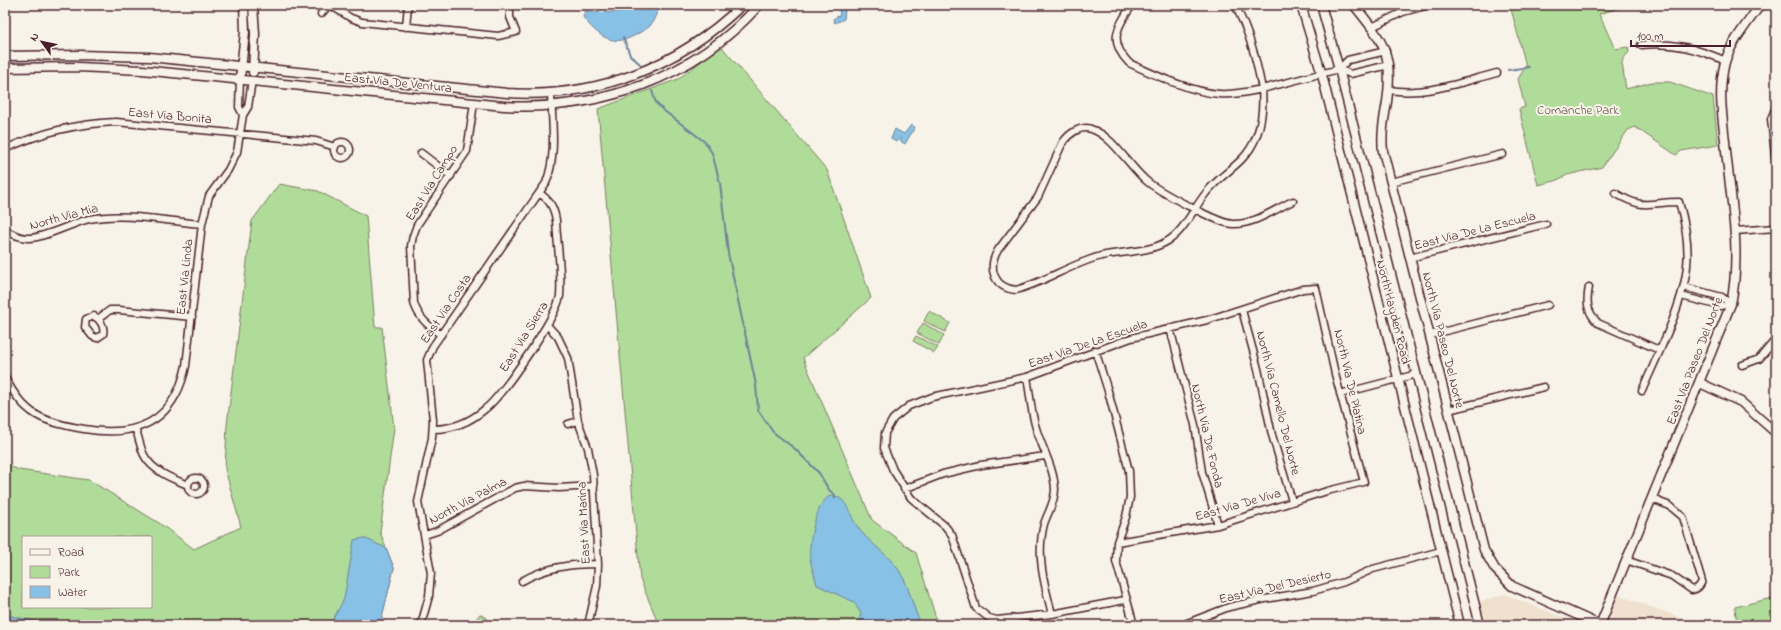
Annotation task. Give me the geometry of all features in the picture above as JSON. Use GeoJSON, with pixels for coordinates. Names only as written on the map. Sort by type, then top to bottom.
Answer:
{"type":"FeatureCollection","features":[{"type":"Feature","properties":{"kind":"main road"},"geometry":{"type":"LineString","coordinates":[[240,79],[245,32],[244,5]]}},
{"type":"Feature","properties":{"kind":"main road"},"geometry":{"type":"LineString","coordinates":[[252,80],[255,34],[253,5]]}},
{"type":"Feature","properties":{"kind":"main road","name":"East Via De Ventura"},"geometry":{"type":"LineString","coordinates":[[5,56],[125,55],[501,92],[550,93],[592,88],[616,82],[659,65],[700,40],[742,5]]}},
{"type":"Feature","properties":{"kind":"main road","name":"East Via De Ventura"},"geometry":{"type":"LineString","coordinates":[[5,68],[111,68],[252,80],[474,103],[516,106],[551,106],[610,96],[646,85],[671,74],[721,41],[759,5]]}},
{"type":"Feature","properties":{"kind":"main road","name":"North Hayden Road"},"geometry":{"type":"LineString","coordinates":[[1301,5],[1322,75],[1397,379],[1460,625]]}},
{"type":"Feature","properties":{"kind":"main road","name":"North Hayden Road"},"geometry":{"type":"LineString","coordinates":[[1321,5],[1339,69],[1480,625]]}},
{"type":"Feature","properties":{"kind":"main road","name":"North Via Paseo Del Norte"},"geometry":{"type":"LineString","coordinates":[[1354,5],[1372,27],[1386,50],[1390,65],[1389,90],[1382,140],[1409,258],[1484,550],[1490,564],[1516,589],[1600,625]]}},
{"type":"Feature","properties":{"kind":"main road","name":"East Via Paseo Del Norte"},"geometry":{"type":"LineString","coordinates":[[1600,625],[1731,304],[1736,281],[1735,231],[1721,96],[1726,61],[1736,41],[1760,5]]}},
{"type":"Feature","properties":{"kind":"main road"},"geometry":{"type":"LineString","coordinates":[[1700,383],[1741,402],[1776,433]]}},
{"type":"Feature","properties":{"kind":"street"},"geometry":{"type":"LineString","coordinates":[[321,14],[330,5],[339,12],[362,22],[498,36],[516,32],[510,17],[510,5]]}},
{"type":"Feature","properties":{"kind":"street"},"geometry":{"type":"LineString","coordinates":[[406,27],[408,5]]}},
{"type":"Feature","properties":{"kind":"street"},"geometry":{"type":"LineString","coordinates":[[1132,5],[1119,24],[1116,35],[1117,45],[1121,55],[1129,63],[1198,90],[1219,94],[1239,94],[1322,75],[1339,69],[1348,60],[1386,50]]}},
{"type":"Feature","properties":{"kind":"street"},"geometry":{"type":"LineString","coordinates":[[1236,5],[1246,26],[1254,49],[1262,89],[1263,115],[1261,126],[1242,159],[1213,185],[1195,208],[1175,236],[1154,247],[1100,256],[1016,290],[1005,287],[994,277],[992,268],[996,253],[1038,197],[1063,142],[1069,134],[1079,129],[1090,128],[1101,133],[1148,183],[1195,208],[1224,222],[1233,224],[1252,220],[1293,201]]}},
{"type":"Feature","properties":{"kind":"street"},"geometry":{"type":"LineString","coordinates":[[1372,27],[1403,12],[1429,5]]}},
{"type":"Feature","properties":{"kind":"street"},"geometry":{"type":"LineString","coordinates":[[1641,45],[1667,43],[1678,45],[1693,48],[1726,61]]}},
{"type":"Feature","properties":{"kind":"street"},"geometry":{"type":"LineString","coordinates":[[1339,69],[1350,74],[1390,65]]}},
{"type":"Feature","properties":{"kind":"street"},"geometry":{"type":"LineString","coordinates":[[1389,90],[1423,92],[1497,73]]}},
{"type":"Feature","properties":{"kind":"street","name":"East Via Linda"},"geometry":{"type":"LineString","coordinates":[[240,79],[239,107],[243,115]]}},
{"type":"Feature","properties":{"kind":"street","name":"East Via Linda"},"geometry":{"type":"LineString","coordinates":[[5,377],[17,399],[41,419],[56,424],[104,433],[124,432],[144,426],[169,408],[179,392],[186,366],[202,224],[209,196],[233,161],[241,134],[243,115],[248,107],[252,80]]}},
{"type":"Feature","properties":{"kind":"street","name":"East Via Costa"},"geometry":{"type":"LineString","coordinates":[[421,625],[429,596],[431,573],[418,502],[427,465],[433,429],[428,360],[433,346],[539,193],[551,170],[553,156],[550,93]]}},
{"type":"Feature","properties":{"kind":"street","name":"East Via Campo"},"geometry":{"type":"LineString","coordinates":[[441,335],[426,324],[416,311],[414,303],[411,246],[417,225],[467,151],[474,103]]}},
{"type":"Feature","properties":{"kind":"street"},"geometry":{"type":"LineString","coordinates":[[1776,107],[1771,119],[1776,165]]}},
{"type":"Feature","properties":{"kind":"street","name":"East Via Bonita"},"geometry":{"type":"LineString","coordinates":[[5,149],[36,136],[92,123],[116,122],[316,141],[335,147]]}},
{"type":"Feature","properties":{"kind":"street"},"geometry":{"type":"LineString","coordinates":[[421,153],[450,176]]}},
{"type":"Feature","properties":{"kind":"street"},"geometry":{"type":"LineString","coordinates":[[1391,182],[1503,154]]}},
{"type":"Feature","properties":{"kind":"street","name":"East Via Sierra"},"geometry":{"type":"LineString","coordinates":[[433,429],[453,427],[464,423],[494,402],[547,326],[557,305],[560,296],[554,209],[546,197],[539,193]]}},
{"type":"Feature","properties":{"kind":"street"},"geometry":{"type":"LineString","coordinates":[[1615,193],[1630,201],[1640,204],[1659,205],[1679,202],[1688,258],[1684,287],[1681,296],[1642,391]]}},
{"type":"Feature","properties":{"kind":"street","name":"North Via Mia"},"geometry":{"type":"LineString","coordinates":[[5,230],[27,238],[36,238],[68,225],[90,219],[112,216],[202,224]]}},
{"type":"Feature","properties":{"kind":"street","name":"East Via De La Escuela"},"geometry":{"type":"LineString","coordinates":[[1409,258],[1546,224]]}},
{"type":"Feature","properties":{"kind":"street"},"geometry":{"type":"LineString","coordinates":[[1735,231],[1776,228]]}},
{"type":"Feature","properties":{"kind":"street"},"geometry":{"type":"LineString","coordinates":[[1589,287],[1586,300],[1591,317],[1598,324],[1659,350]]}},
{"type":"Feature","properties":{"kind":"street"},"geometry":{"type":"LineString","coordinates":[[1684,287],[1722,297],[1731,304]]}},
{"type":"Feature","properties":{"kind":"street","name":"East Via De La Escuela"},"geometry":{"type":"LineString","coordinates":[[904,488],[893,470],[884,448],[885,433],[893,419],[909,406],[932,397],[1027,377],[1095,350],[1131,338],[1207,320],[1242,310],[1303,289],[1316,288]]}},
{"type":"Feature","properties":{"kind":"street","name":"North Via De Platina"},"geometry":{"type":"LineString","coordinates":[[1316,288],[1340,394],[1364,482]]}},
{"type":"Feature","properties":{"kind":"street"},"geometry":{"type":"LineString","coordinates":[[1681,296],[1720,306],[1731,304]]}},
{"type":"Feature","properties":{"kind":"street"},"geometry":{"type":"LineString","coordinates":[[1430,335],[1548,305]]}},
{"type":"Feature","properties":{"kind":"street"},"geometry":{"type":"LineString","coordinates":[[98,319],[110,310],[192,318]]}},
{"type":"Feature","properties":{"kind":"street","name":"North Via Camello Del Norte"},"geometry":{"type":"LineString","coordinates":[[1242,310],[1258,369],[1272,435],[1292,501]]}},
{"type":"Feature","properties":{"kind":"street","name":"East Via Marina"},"geometry":{"type":"LineString","coordinates":[[547,326],[558,337],[568,358],[578,421],[588,448],[594,486],[598,564],[597,586],[588,625]]}},
{"type":"Feature","properties":{"kind":"street","name":"North Via De Fonda"},"geometry":{"type":"LineString","coordinates":[[1170,328],[1195,425],[1202,472],[1218,525]]}},
{"type":"Feature","properties":{"kind":"street"},"geometry":{"type":"LineString","coordinates":[[1742,366],[1759,359],[1776,340]]}},
{"type":"Feature","properties":{"kind":"street"},"geometry":{"type":"LineString","coordinates":[[1095,350],[1108,391],[1129,471],[1130,496],[1126,518],[1117,542],[1116,561],[1134,625]]}},
{"type":"Feature","properties":{"kind":"street"},"geometry":{"type":"LineString","coordinates":[[1340,394],[1417,374]]}},
{"type":"Feature","properties":{"kind":"street"},"geometry":{"type":"LineString","coordinates":[[1027,377],[1036,427],[1054,477],[1055,491],[1041,541],[1040,565],[1052,614]]}},
{"type":"Feature","properties":{"kind":"street"},"geometry":{"type":"LineString","coordinates":[[1448,410],[1544,387]]}},
{"type":"Feature","properties":{"kind":"street"},"geometry":{"type":"LineString","coordinates":[[568,424],[578,421]]}},
{"type":"Feature","properties":{"kind":"street"},"geometry":{"type":"LineString","coordinates":[[135,428],[145,457],[151,465],[171,478],[188,485]]}},
{"type":"Feature","properties":{"kind":"street"},"geometry":{"type":"LineString","coordinates":[[1046,456],[982,465],[944,474],[904,488],[911,498],[945,526],[952,535],[974,602],[981,614],[997,620],[1052,614],[1126,600]]}},
{"type":"Feature","properties":{"kind":"street","name":"East Via De Viva"},"geometry":{"type":"LineString","coordinates":[[1117,542],[1218,525],[1292,501],[1364,482]]}},
{"type":"Feature","properties":{"kind":"street","name":"North Via Palma"},"geometry":{"type":"LineString","coordinates":[[425,535],[437,531],[515,488],[524,486],[559,488],[594,486]]}},
{"type":"Feature","properties":{"kind":"street"},"geometry":{"type":"LineString","coordinates":[[1626,560],[1672,576],[1692,590],[1697,589],[1701,585],[1702,581],[1682,517],[1670,506],[1652,499]]}},
{"type":"Feature","properties":{"kind":"street","name":"East Via Del Desierto"},"geometry":{"type":"LineString","coordinates":[[1182,625],[1229,607],[1313,591],[1344,582],[1373,569],[1441,551]]}},
{"type":"Feature","properties":{"kind":"street"},"geometry":{"type":"LineString","coordinates":[[522,581],[533,574],[556,567],[598,564]]}},
{"type":"Feature","properties":{"kind":"shaded area"},"geometry":{"type":"Polygon","coordinates":[[[1504,594],[1582,625],[1484,625],[1479,602],[1504,594]]]}},
{"type":"Feature","properties":{"kind":"shaded area"},"geometry":{"type":"Polygon","coordinates":[[[1618,595],[1701,625],[1605,625],[1618,595]]]}},
{"type":"Feature","properties":{"kind":"green space","name":"Comanche Park"},"geometry":{"type":"Polygon","coordinates":[[[1510,5],[1630,5],[1599,14],[1615,49],[1628,47],[1629,52],[1623,59],[1622,63],[1626,89],[1652,82],[1670,82],[1713,97],[1718,145],[1681,151],[1676,155],[1635,127],[1628,130],[1602,167],[1567,175],[1555,181],[1538,185],[1519,109],[1525,107],[1518,79],[1526,66],[1510,5]]]}},
{"type":"Feature","properties":{"kind":"green space"},"geometry":{"type":"Polygon","coordinates":[[[721,46],[827,170],[871,298],[803,358],[872,520],[916,553],[938,625],[659,625],[640,579],[598,109],[678,79],[721,46]]]}},
{"type":"Feature","properties":{"kind":"green space"},"geometry":{"type":"Polygon","coordinates":[[[279,184],[318,191],[366,216],[375,327],[382,327],[394,428],[380,532],[394,568],[380,625],[53,625],[5,615],[5,464],[19,470],[89,480],[159,523],[194,549],[241,527],[225,469],[227,425],[252,221],[279,184]]]}},
{"type":"Feature","properties":{"kind":"green space"},"geometry":{"type":"Polygon","coordinates":[[[929,311],[950,323],[945,332],[924,321],[929,311]]]}},
{"type":"Feature","properties":{"kind":"green space"},"geometry":{"type":"Polygon","coordinates":[[[923,323],[944,335],[939,345],[917,333],[923,323]]]}},
{"type":"Feature","properties":{"kind":"green space"},"geometry":{"type":"Polygon","coordinates":[[[916,336],[938,347],[934,353],[913,341],[916,336]]]}},
{"type":"Feature","properties":{"kind":"green space"},"geometry":{"type":"Polygon","coordinates":[[[1776,597],[1776,625],[1737,625],[1735,607],[1776,597]]]}},
{"type":"Feature","properties":{"kind":"green space"},"geometry":{"type":"Polygon","coordinates":[[[480,614],[496,625],[476,625],[473,623],[480,614]]]}},
{"type":"Feature","properties":{"kind":"water"},"geometry":{"type":"Polygon","coordinates":[[[641,5],[660,5],[660,7],[649,27],[630,38],[622,40],[615,40],[601,35],[583,17],[585,11],[613,12],[627,10],[641,5]]]}},
{"type":"Feature","properties":{"kind":"water"},"geometry":{"type":"Polygon","coordinates":[[[842,7],[845,10],[844,19],[835,23],[833,19],[840,15],[839,10],[842,7]]]}},
{"type":"Feature","properties":{"kind":"water"},"geometry":{"type":"Polygon","coordinates":[[[911,125],[915,127],[905,144],[900,141],[902,139],[900,138],[896,142],[891,139],[895,129],[904,134],[911,125]]]}},
{"type":"Feature","properties":{"kind":"water"},"geometry":{"type":"Polygon","coordinates":[[[830,496],[834,496],[843,501],[860,530],[899,570],[904,579],[921,625],[857,625],[861,614],[854,602],[817,585],[811,561],[810,543],[817,514],[825,500],[830,496]]]}},
{"type":"Feature","properties":{"kind":"water"},"geometry":{"type":"Polygon","coordinates":[[[364,538],[386,548],[394,568],[380,625],[330,625],[344,599],[354,540],[364,538]]]}},
{"type":"Feature","properties":{"kind":"water"},"geometry":{"type":"Polygon","coordinates":[[[5,615],[53,625],[5,625],[5,615]]]}},
{"type":"Feature","properties":{"kind":"waterway"},"geometry":{"type":"LineString","coordinates":[[623,37],[630,55],[640,64]]}},
{"type":"Feature","properties":{"kind":"waterway"},"geometry":{"type":"LineString","coordinates":[[1508,70],[1529,67]]}},
{"type":"Feature","properties":{"kind":"waterway"},"geometry":{"type":"LineString","coordinates":[[652,91],[656,103],[705,142],[712,153],[720,183],[728,253],[756,385],[758,410],[773,432],[795,449],[819,473],[829,490],[835,495],[835,498]]}}]}
